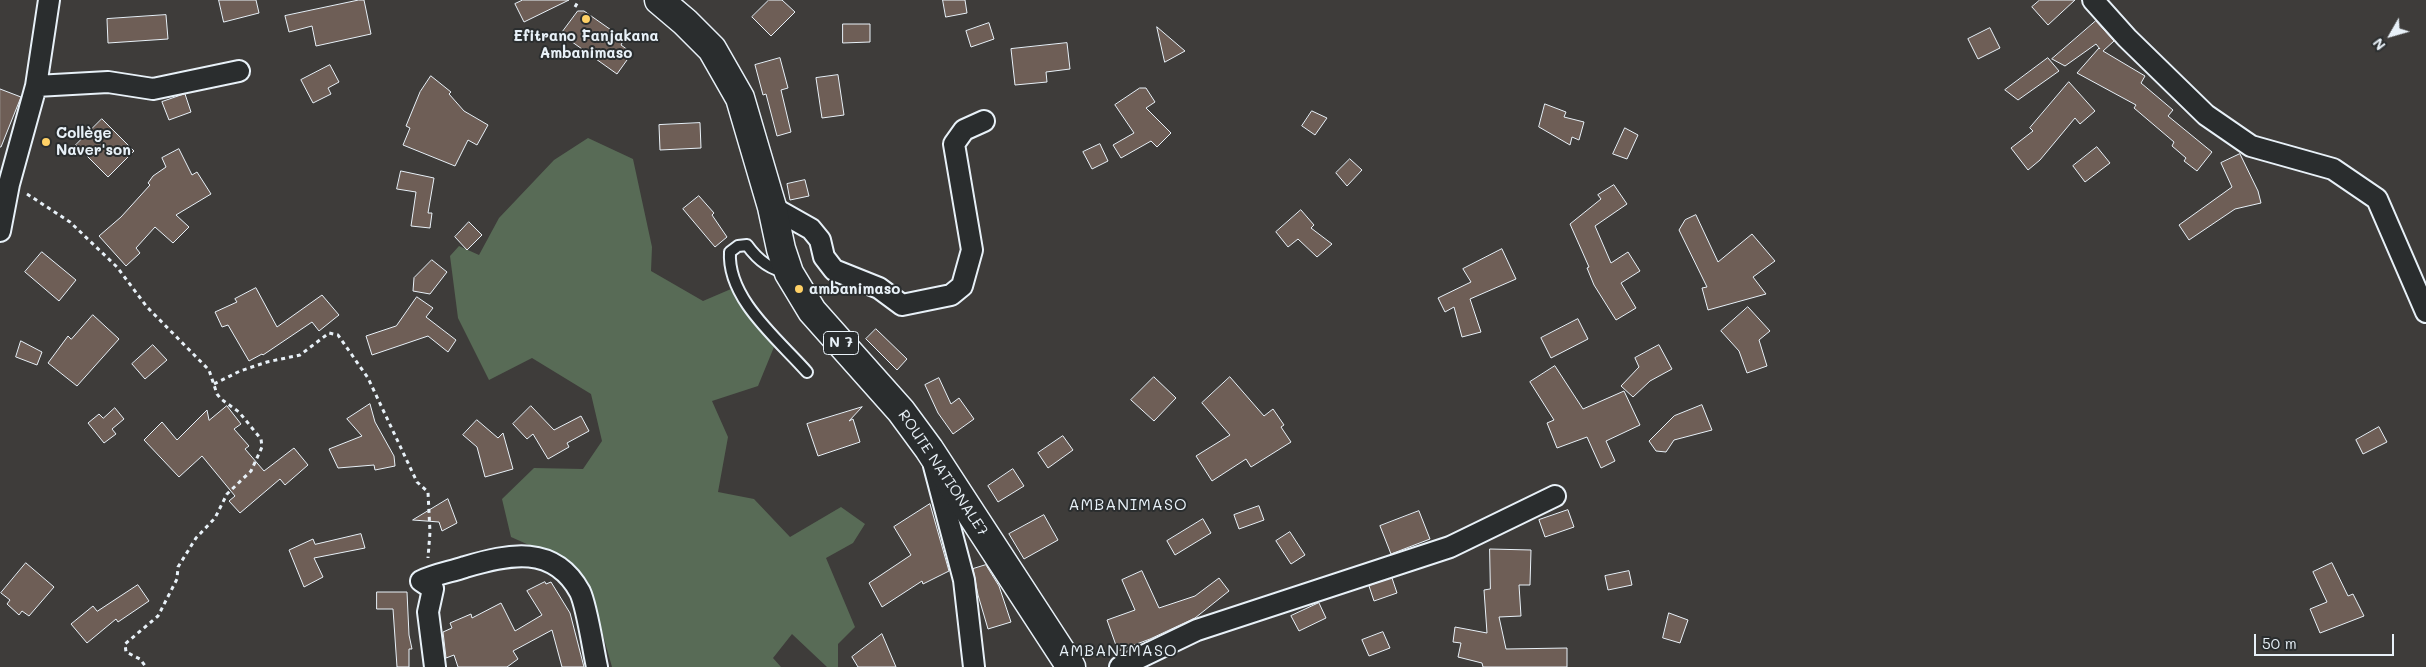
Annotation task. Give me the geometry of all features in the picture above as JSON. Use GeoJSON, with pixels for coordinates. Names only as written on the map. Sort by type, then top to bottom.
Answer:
{"type":"FeatureCollection","features":[{"type":"Feature","properties":{"kind":"main road","name":"ROUTE NATIONALE7"},"geometry":{"type":"LineString","coordinates":[[659,0],[712,49],[740,98],[772,207],[781,249],[790,272],[812,311],[901,411],[929,449],[1070,667]]}},
{"type":"Feature","properties":{"kind":"street"},"geometry":{"type":"LineString","coordinates":[[0,231],[9,184],[36,86],[49,0]]}},
{"type":"Feature","properties":{"kind":"street"},"geometry":{"type":"LineString","coordinates":[[2094,0],[2127,38],[2206,115],[2251,146],[2333,169],[2377,199],[2426,312]]}},
{"type":"Feature","properties":{"kind":"street"},"geometry":{"type":"LineString","coordinates":[[36,86],[108,82],[153,89],[239,71]]}},
{"type":"Feature","properties":{"kind":"street"},"geometry":{"type":"LineString","coordinates":[[772,207],[812,230],[820,240],[824,257],[834,270],[879,288],[902,305],[951,295],[962,286],[972,250],[954,144],[964,130],[984,121]]}},
{"type":"Feature","properties":{"kind":"street"},"geometry":{"type":"LineString","coordinates":[[929,449],[964,580],[974,667]]}},
{"type":"Feature","properties":{"kind":"street"},"geometry":{"type":"LineString","coordinates":[[1120,667],[1197,630],[1450,546],[1555,496]]}},
{"type":"Feature","properties":{"kind":"street"},"geometry":{"type":"LineString","coordinates":[[435,667],[428,612],[433,588],[421,581],[434,575],[489,559],[533,556],[555,563],[568,575],[580,594],[597,667]]}},
{"type":"Feature","properties":{"kind":"lane"},"geometry":{"type":"LineString","coordinates":[[790,272],[775,271],[756,257],[747,246],[738,246],[730,252],[729,266],[745,300],[766,330],[788,350],[807,372]]}},
{"type":"Feature","properties":{"kind":"path"},"geometry":{"type":"LineString","coordinates":[[575,7],[579,0]]}},
{"type":"Feature","properties":{"kind":"path"},"geometry":{"type":"LineString","coordinates":[[9,184],[70,222],[117,267],[148,307],[209,370],[221,399],[239,412],[261,439],[262,447],[250,471],[227,494],[215,518],[196,538],[178,567],[177,579],[158,616],[125,644],[126,652],[140,659],[146,667]]}},
{"type":"Feature","properties":{"kind":"path"},"geometry":{"type":"LineString","coordinates":[[214,384],[240,371],[267,362],[300,355],[330,333],[338,335],[368,378],[417,482],[428,492],[430,532],[428,556],[434,575]]}},
{"type":"Feature","properties":{"kind":"green space"},"geometry":{"type":"Polygon","coordinates":[[[588,138],[633,159],[652,247],[651,271],[703,301],[731,289],[774,347],[758,386],[712,401],[728,437],[718,492],[754,499],[790,537],[841,507],[865,524],[853,543],[826,558],[855,627],[838,644],[838,667],[827,667],[792,634],[773,658],[781,667],[612,667],[588,582],[565,561],[511,537],[502,499],[534,468],[583,469],[602,441],[591,394],[532,358],[489,380],[458,318],[450,256],[459,246],[479,255],[499,218],[554,160],[588,138]]]}},
{"type":"Feature","properties":{"kind":"building"},"geometry":{"type":"Polygon","coordinates":[[[219,0],[256,0],[259,13],[224,22],[219,0]]]}},
{"type":"Feature","properties":{"kind":"building"},"geometry":{"type":"Polygon","coordinates":[[[364,0],[371,34],[316,46],[312,26],[289,32],[285,16],[364,0]]]}},
{"type":"Feature","properties":{"kind":"building"},"geometry":{"type":"Polygon","coordinates":[[[523,0],[569,0],[524,22],[515,4],[523,0]]]}},
{"type":"Feature","properties":{"kind":"building"},"geometry":{"type":"Polygon","coordinates":[[[769,0],[782,0],[795,12],[771,36],[752,17],[769,0]]]}},
{"type":"Feature","properties":{"kind":"building"},"geometry":{"type":"Polygon","coordinates":[[[943,0],[965,0],[967,13],[946,17],[943,0]]]}},
{"type":"Feature","properties":{"kind":"building"},"geometry":{"type":"Polygon","coordinates":[[[2040,0],[2075,0],[2048,25],[2032,7],[2040,0]]]}},
{"type":"Feature","properties":{"kind":"building"},"geometry":{"type":"Polygon","coordinates":[[[578,11],[584,11],[624,39],[621,45],[632,53],[617,74],[561,34],[578,11]]]}},
{"type":"Feature","properties":{"kind":"building"},"geometry":{"type":"Polygon","coordinates":[[[166,15],[168,39],[108,43],[107,19],[166,15]]]}},
{"type":"Feature","properties":{"kind":"building"},"geometry":{"type":"Polygon","coordinates":[[[2096,21],[2114,41],[2103,51],[2145,76],[2141,83],[2173,110],[2168,116],[2212,152],[2197,171],[2184,161],[2186,158],[2172,146],[2174,142],[2134,108],[2136,105],[2077,73],[2100,49],[2096,44],[2065,66],[2052,59],[2096,21]]]}},
{"type":"Feature","properties":{"kind":"building"},"geometry":{"type":"Polygon","coordinates":[[[989,23],[994,39],[971,47],[966,31],[989,23]]]}},
{"type":"Feature","properties":{"kind":"building"},"geometry":{"type":"Polygon","coordinates":[[[843,24],[870,24],[870,42],[843,43],[843,24]]]}},
{"type":"Feature","properties":{"kind":"building"},"geometry":{"type":"Polygon","coordinates":[[[1157,27],[1185,51],[1165,62],[1157,27]]]}},
{"type":"Feature","properties":{"kind":"building"},"geometry":{"type":"Polygon","coordinates":[[[1990,28],[2000,48],[1978,59],[1968,39],[1990,28]]]}},
{"type":"Feature","properties":{"kind":"building"},"geometry":{"type":"Polygon","coordinates":[[[1067,43],[1070,69],[1046,72],[1047,82],[1015,85],[1011,49],[1067,43]]]}},
{"type":"Feature","properties":{"kind":"building"},"geometry":{"type":"Polygon","coordinates":[[[780,58],[788,88],[781,90],[791,132],[777,136],[766,94],[763,95],[755,65],[780,58]]]}},
{"type":"Feature","properties":{"kind":"building"},"geometry":{"type":"Polygon","coordinates":[[[2048,58],[2059,71],[2018,100],[2005,90],[2048,58]]]}},
{"type":"Feature","properties":{"kind":"building"},"geometry":{"type":"Polygon","coordinates":[[[330,65],[339,82],[328,88],[331,94],[313,103],[301,80],[330,65]]]}},
{"type":"Feature","properties":{"kind":"building"},"geometry":{"type":"Polygon","coordinates":[[[838,75],[844,115],[822,118],[816,78],[838,75]]]}},
{"type":"Feature","properties":{"kind":"building"},"geometry":{"type":"Polygon","coordinates":[[[431,76],[451,92],[449,94],[464,111],[488,125],[477,145],[468,140],[455,166],[403,145],[410,128],[406,126],[420,92],[431,76]]]}},
{"type":"Feature","properties":{"kind":"building"},"geometry":{"type":"Polygon","coordinates":[[[2069,82],[2095,111],[2080,124],[2075,118],[2040,160],[2028,170],[2011,148],[2033,131],[2030,128],[2069,82]]]}},
{"type":"Feature","properties":{"kind":"building"},"geometry":{"type":"Polygon","coordinates":[[[1140,88],[1146,88],[1155,102],[1146,108],[1171,133],[1157,147],[1151,141],[1121,158],[1113,145],[1134,133],[1115,105],[1140,88]]]}},
{"type":"Feature","properties":{"kind":"building"},"geometry":{"type":"Polygon","coordinates":[[[0,89],[21,97],[1,147],[0,147],[0,89]]]}},
{"type":"Feature","properties":{"kind":"building"},"geometry":{"type":"Polygon","coordinates":[[[185,94],[191,112],[169,120],[162,102],[185,94]]]}},
{"type":"Feature","properties":{"kind":"building"},"geometry":{"type":"Polygon","coordinates":[[[1545,104],[1566,112],[1564,117],[1584,122],[1579,140],[1572,137],[1570,145],[1539,127],[1545,104]]]}},
{"type":"Feature","properties":{"kind":"building"},"geometry":{"type":"Polygon","coordinates":[[[1312,111],[1327,118],[1315,135],[1302,126],[1312,111]]]}},
{"type":"Feature","properties":{"kind":"building"},"geometry":{"type":"Polygon","coordinates":[[[102,119],[134,151],[108,177],[76,145],[102,119]]]}},
{"type":"Feature","properties":{"kind":"building"},"geometry":{"type":"Polygon","coordinates":[[[700,123],[701,148],[660,150],[659,125],[700,123]]]}},
{"type":"Feature","properties":{"kind":"building"},"geometry":{"type":"Polygon","coordinates":[[[1625,128],[1638,135],[1627,159],[1613,154],[1625,128]]]}},
{"type":"Feature","properties":{"kind":"building"},"geometry":{"type":"Polygon","coordinates":[[[1100,144],[1108,161],[1092,169],[1083,152],[1100,144]]]}},
{"type":"Feature","properties":{"kind":"building"},"geometry":{"type":"Polygon","coordinates":[[[2097,147],[2110,163],[2085,182],[2073,166],[2097,147]]]}},
{"type":"Feature","properties":{"kind":"building"},"geometry":{"type":"Polygon","coordinates":[[[179,149],[192,175],[197,172],[211,194],[176,215],[189,227],[173,243],[155,227],[136,248],[140,253],[126,266],[99,236],[121,217],[150,185],[148,183],[153,176],[166,167],[162,158],[179,149]]]}},
{"type":"Feature","properties":{"kind":"building"},"geometry":{"type":"Polygon","coordinates":[[[2240,154],[2258,191],[2261,203],[2235,209],[2189,240],[2179,225],[2232,187],[2221,163],[2240,154]]]}},
{"type":"Feature","properties":{"kind":"building"},"geometry":{"type":"Polygon","coordinates":[[[1350,159],[1362,170],[1347,186],[1336,173],[1350,159]]]}},
{"type":"Feature","properties":{"kind":"building"},"geometry":{"type":"Polygon","coordinates":[[[401,171],[434,178],[428,213],[432,213],[430,228],[411,226],[416,192],[397,189],[401,171]]]}},
{"type":"Feature","properties":{"kind":"building"},"geometry":{"type":"Polygon","coordinates":[[[805,180],[809,196],[790,200],[787,184],[805,180]]]}},
{"type":"Feature","properties":{"kind":"building"},"geometry":{"type":"Polygon","coordinates":[[[1614,185],[1627,204],[1595,226],[1611,263],[1628,252],[1640,271],[1621,283],[1636,308],[1616,320],[1594,285],[1587,268],[1589,267],[1570,224],[1601,199],[1598,195],[1614,185]]]}},
{"type":"Feature","properties":{"kind":"building"},"geometry":{"type":"Polygon","coordinates":[[[699,196],[714,213],[712,215],[727,237],[715,247],[683,209],[699,196]]]}},
{"type":"Feature","properties":{"kind":"building"},"geometry":{"type":"Polygon","coordinates":[[[1301,210],[1314,225],[1311,228],[1332,244],[1317,257],[1298,239],[1288,247],[1276,232],[1301,210]]]}},
{"type":"Feature","properties":{"kind":"building"},"geometry":{"type":"Polygon","coordinates":[[[1696,215],[1718,262],[1752,234],[1775,261],[1753,277],[1766,294],[1708,310],[1702,288],[1707,287],[1679,230],[1685,220],[1696,215]]]}},
{"type":"Feature","properties":{"kind":"building"},"geometry":{"type":"Polygon","coordinates":[[[469,222],[482,235],[467,250],[455,237],[469,222]]]}},
{"type":"Feature","properties":{"kind":"building"},"geometry":{"type":"Polygon","coordinates":[[[1502,249],[1516,279],[1470,299],[1481,332],[1462,337],[1454,307],[1445,312],[1438,298],[1471,282],[1463,269],[1502,249]]]}},
{"type":"Feature","properties":{"kind":"building"},"geometry":{"type":"Polygon","coordinates":[[[42,252],[76,280],[59,301],[25,272],[42,252]]]}},
{"type":"Feature","properties":{"kind":"building"},"geometry":{"type":"Polygon","coordinates":[[[432,260],[447,272],[430,294],[413,291],[414,278],[432,260]]]}},
{"type":"Feature","properties":{"kind":"building"},"geometry":{"type":"Polygon","coordinates":[[[256,288],[277,327],[322,295],[339,315],[319,331],[312,322],[263,355],[249,361],[228,325],[222,327],[215,312],[237,302],[235,299],[256,288]]]}},
{"type":"Feature","properties":{"kind":"building"},"geometry":{"type":"Polygon","coordinates":[[[417,297],[433,308],[426,317],[456,340],[448,352],[428,336],[372,355],[366,336],[396,326],[417,297]]]}},
{"type":"Feature","properties":{"kind":"building"},"geometry":{"type":"Polygon","coordinates":[[[1748,307],[1770,331],[1759,340],[1767,366],[1747,373],[1739,351],[1721,331],[1748,307]]]}},
{"type":"Feature","properties":{"kind":"building"},"geometry":{"type":"Polygon","coordinates":[[[93,315],[119,339],[77,386],[48,363],[68,336],[71,339],[93,315]]]}},
{"type":"Feature","properties":{"kind":"building"},"geometry":{"type":"Polygon","coordinates":[[[1578,319],[1588,339],[1551,358],[1541,338],[1578,319]]]}},
{"type":"Feature","properties":{"kind":"building"},"geometry":{"type":"Polygon","coordinates":[[[876,329],[907,359],[897,370],[866,339],[876,329]]]}},
{"type":"Feature","properties":{"kind":"building"},"geometry":{"type":"Polygon","coordinates":[[[21,341],[42,352],[37,365],[16,357],[21,341]]]}},
{"type":"Feature","properties":{"kind":"building"},"geometry":{"type":"Polygon","coordinates":[[[153,345],[167,360],[145,379],[132,364],[153,345]]]}},
{"type":"Feature","properties":{"kind":"building"},"geometry":{"type":"Polygon","coordinates":[[[1659,345],[1672,369],[1650,381],[1633,397],[1621,386],[1639,367],[1635,358],[1659,345]]]}},
{"type":"Feature","properties":{"kind":"building"},"geometry":{"type":"Polygon","coordinates":[[[1555,366],[1583,409],[1624,391],[1640,425],[1606,441],[1615,461],[1601,468],[1587,437],[1557,448],[1547,423],[1554,420],[1530,382],[1555,366]]]}},
{"type":"Feature","properties":{"kind":"building"},"geometry":{"type":"Polygon","coordinates":[[[1154,377],[1176,398],[1154,421],[1131,400],[1154,377]]]}},
{"type":"Feature","properties":{"kind":"building"},"geometry":{"type":"Polygon","coordinates":[[[1230,377],[1264,416],[1273,409],[1284,425],[1281,427],[1291,442],[1251,467],[1246,459],[1212,481],[1196,456],[1230,435],[1202,403],[1230,377]]]}},
{"type":"Feature","properties":{"kind":"building"},"geometry":{"type":"Polygon","coordinates":[[[939,378],[951,404],[959,398],[974,419],[953,434],[938,413],[925,385],[939,378]]]}},
{"type":"Feature","properties":{"kind":"building"},"geometry":{"type":"Polygon","coordinates":[[[370,404],[375,422],[394,456],[395,466],[375,470],[374,465],[338,468],[329,449],[362,436],[347,419],[370,404]]]}},
{"type":"Feature","properties":{"kind":"building"},"geometry":{"type":"Polygon","coordinates":[[[1702,405],[1712,430],[1674,440],[1666,452],[1656,451],[1649,441],[1674,416],[1702,405]]]}},
{"type":"Feature","properties":{"kind":"building"},"geometry":{"type":"Polygon","coordinates":[[[227,406],[241,424],[234,429],[249,446],[245,449],[264,471],[294,448],[308,465],[285,485],[280,479],[240,513],[229,501],[235,496],[202,456],[179,477],[144,440],[162,422],[177,440],[207,410],[209,420],[227,406]]]}},
{"type":"Feature","properties":{"kind":"building"},"geometry":{"type":"Polygon","coordinates":[[[531,406],[554,430],[581,416],[589,431],[567,443],[569,447],[548,459],[533,434],[527,439],[513,424],[531,406]]]}},
{"type":"Feature","properties":{"kind":"building"},"geometry":{"type":"Polygon","coordinates":[[[862,407],[849,421],[853,419],[860,442],[818,456],[807,424],[862,407]]]}},
{"type":"Feature","properties":{"kind":"building"},"geometry":{"type":"Polygon","coordinates":[[[115,408],[124,419],[112,429],[116,434],[104,443],[88,423],[99,414],[103,418],[115,408]]]}},
{"type":"Feature","properties":{"kind":"building"},"geometry":{"type":"Polygon","coordinates":[[[477,420],[498,438],[503,433],[513,469],[485,477],[477,447],[463,435],[477,420]]]}},
{"type":"Feature","properties":{"kind":"building"},"geometry":{"type":"Polygon","coordinates":[[[2379,427],[2387,442],[2363,454],[2356,440],[2379,427]]]}},
{"type":"Feature","properties":{"kind":"building"},"geometry":{"type":"Polygon","coordinates":[[[1063,436],[1073,450],[1048,468],[1038,453],[1063,436]]]}},
{"type":"Feature","properties":{"kind":"building"},"geometry":{"type":"Polygon","coordinates":[[[1013,469],[1024,486],[998,502],[988,486],[1013,469]]]}},
{"type":"Feature","properties":{"kind":"building"},"geometry":{"type":"Polygon","coordinates":[[[448,499],[457,523],[442,531],[439,522],[413,520],[448,499]]]}},
{"type":"Feature","properties":{"kind":"building"},"geometry":{"type":"Polygon","coordinates":[[[930,504],[949,571],[923,584],[922,581],[882,607],[869,583],[911,555],[894,527],[930,504]]]}},
{"type":"Feature","properties":{"kind":"building"},"geometry":{"type":"Polygon","coordinates":[[[1259,506],[1264,520],[1239,529],[1234,515],[1259,506]]]}},
{"type":"Feature","properties":{"kind":"building"},"geometry":{"type":"Polygon","coordinates":[[[1568,510],[1574,527],[1545,537],[1539,520],[1568,510]]]}},
{"type":"Feature","properties":{"kind":"building"},"geometry":{"type":"Polygon","coordinates":[[[1419,511],[1430,539],[1391,554],[1380,526],[1419,511]]]}},
{"type":"Feature","properties":{"kind":"building"},"geometry":{"type":"Polygon","coordinates":[[[1044,515],[1058,540],[1024,559],[1009,534],[1044,515]]]}},
{"type":"Feature","properties":{"kind":"building"},"geometry":{"type":"Polygon","coordinates":[[[1203,519],[1211,533],[1175,555],[1167,541],[1203,519]]]}},
{"type":"Feature","properties":{"kind":"building"},"geometry":{"type":"Polygon","coordinates":[[[1290,532],[1305,555],[1291,564],[1276,541],[1290,532]]]}},
{"type":"Feature","properties":{"kind":"building"},"geometry":{"type":"Polygon","coordinates":[[[361,534],[365,548],[314,558],[323,577],[304,587],[289,550],[313,539],[315,544],[361,534]]]}},
{"type":"Feature","properties":{"kind":"building"},"geometry":{"type":"Polygon","coordinates":[[[1490,549],[1531,550],[1530,585],[1519,585],[1521,616],[1499,617],[1506,649],[1567,648],[1567,667],[1483,667],[1482,663],[1458,657],[1461,643],[1453,642],[1455,627],[1487,633],[1484,590],[1490,589],[1490,549]]]}},
{"type":"Feature","properties":{"kind":"building"},"geometry":{"type":"Polygon","coordinates":[[[26,563],[54,587],[29,616],[22,611],[19,615],[7,604],[10,600],[1,593],[26,563]]]}},
{"type":"Feature","properties":{"kind":"building"},"geometry":{"type":"Polygon","coordinates":[[[2332,563],[2348,596],[2353,594],[2364,616],[2320,633],[2310,609],[2327,602],[2313,572],[2332,563]]]}},
{"type":"Feature","properties":{"kind":"building"},"geometry":{"type":"Polygon","coordinates":[[[986,565],[999,586],[1011,622],[988,629],[973,569],[986,565]]]}},
{"type":"Feature","properties":{"kind":"building"},"geometry":{"type":"Polygon","coordinates":[[[1142,571],[1159,608],[1195,596],[1219,578],[1229,591],[1195,618],[1150,639],[1118,651],[1107,620],[1135,610],[1122,580],[1142,571]]]}},
{"type":"Feature","properties":{"kind":"building"},"geometry":{"type":"Polygon","coordinates":[[[1629,571],[1632,585],[1608,590],[1605,576],[1629,571]]]}},
{"type":"Feature","properties":{"kind":"building"},"geometry":{"type":"Polygon","coordinates":[[[1392,578],[1397,593],[1374,601],[1369,586],[1392,578]]]}},
{"type":"Feature","properties":{"kind":"building"},"geometry":{"type":"Polygon","coordinates":[[[545,582],[546,584],[551,582],[570,613],[584,667],[562,667],[552,630],[513,651],[518,659],[507,667],[458,667],[454,655],[446,658],[443,632],[452,628],[450,623],[471,614],[472,618],[501,603],[515,631],[542,615],[527,591],[545,582]]]}},
{"type":"Feature","properties":{"kind":"building"},"geometry":{"type":"Polygon","coordinates":[[[138,585],[149,601],[118,622],[116,619],[87,643],[71,624],[93,606],[97,611],[138,585]]]}},
{"type":"Feature","properties":{"kind":"building"},"geometry":{"type":"Polygon","coordinates":[[[377,592],[407,592],[409,635],[412,649],[409,649],[409,667],[397,667],[393,609],[377,609],[377,592]]]}},
{"type":"Feature","properties":{"kind":"building"},"geometry":{"type":"Polygon","coordinates":[[[1319,603],[1326,618],[1299,631],[1291,616],[1319,603]]]}},
{"type":"Feature","properties":{"kind":"building"},"geometry":{"type":"Polygon","coordinates":[[[1669,613],[1688,620],[1680,643],[1663,638],[1669,613]]]}},
{"type":"Feature","properties":{"kind":"building"},"geometry":{"type":"Polygon","coordinates":[[[1383,632],[1390,648],[1369,656],[1362,640],[1383,632]]]}},
{"type":"Feature","properties":{"kind":"building"},"geometry":{"type":"Polygon","coordinates":[[[882,634],[896,667],[858,667],[852,657],[882,634]]]}},
{"type":"Feature","properties":{"kind":"place","name":"Efitrano Fanjakana Ambanimaso"},"geometry":{"type":"Point","coordinates":[586,19]}},
{"type":"Feature","properties":{"kind":"place","name":"Collège Naver'son"},"geometry":{"type":"Point","coordinates":[46,142]}},
{"type":"Feature","properties":{"kind":"place","name":"ambanimaso"},"geometry":{"type":"Point","coordinates":[799,289]}},
{"type":"Feature","properties":{"kind":"district","name":"AMBANIMASO"},"geometry":{"type":"Point","coordinates":[1128,505]}},
{"type":"Feature","properties":{"kind":"district","name":"AMBANIMASO"},"geometry":{"type":"Point","coordinates":[1118,651]}}]}
